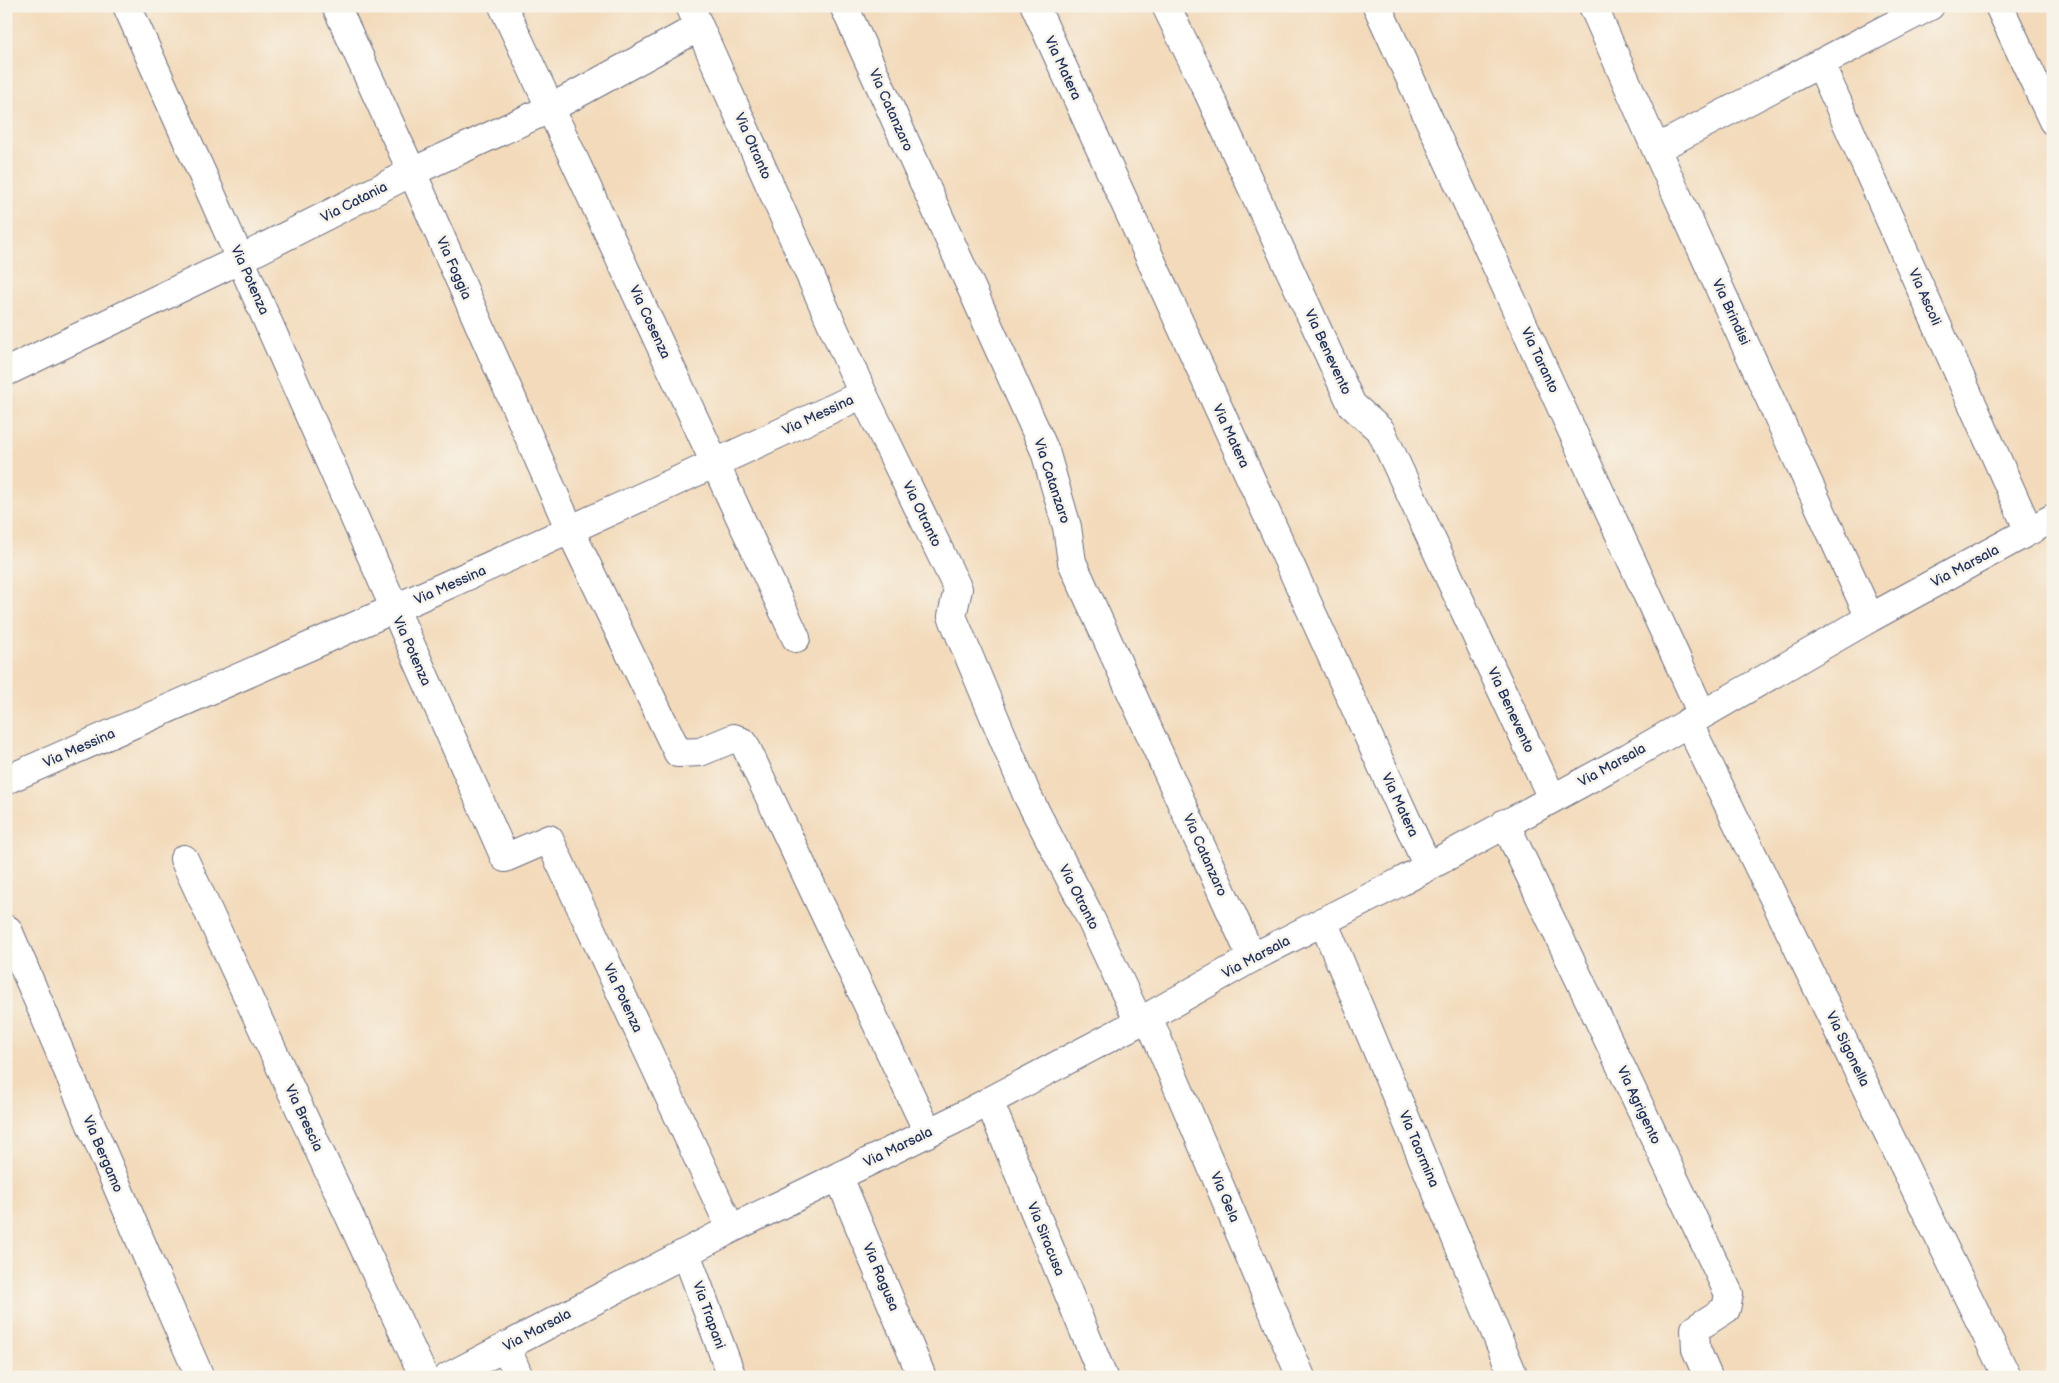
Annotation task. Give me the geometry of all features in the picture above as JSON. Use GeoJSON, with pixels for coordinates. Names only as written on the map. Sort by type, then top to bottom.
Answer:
{"type":"FeatureCollection","features":[{"type":"Feature","properties":{"kind":"street","name":"Via Potenza"},"geometry":{"type":"LineString","coordinates":[[127,6],[241,259],[394,610],[505,858],[549,839],[731,1229]]}},
{"type":"Feature","properties":{"kind":"street","name":"Via Foggia"},"geometry":{"type":"LineString","coordinates":[[336,6],[412,172],[570,530],[678,753],[700,752],[734,738],[744,743],[928,1132]]}},
{"type":"Feature","properties":{"kind":"street","name":"Via Cosenza"},"geometry":{"type":"LineString","coordinates":[[503,6],[796,638]]}},
{"type":"Feature","properties":{"kind":"street","name":"Via Catanzaro"},"geometry":{"type":"LineString","coordinates":[[844,6],[1045,450],[1067,527],[1072,562],[1252,958]]}},
{"type":"Feature","properties":{"kind":"street","name":"Via Matera"},"geometry":{"type":"LineString","coordinates":[[1035,6],[1428,867]]}},
{"type":"Feature","properties":{"kind":"street","name":"Via Benevento"},"geometry":{"type":"LineString","coordinates":[[1166,6],[1212,101],[1352,405],[1381,431],[1552,798]]}},
{"type":"Feature","properties":{"kind":"street","name":"Via Taranto"},"geometry":{"type":"LineString","coordinates":[[1378,6],[1695,718]]}},
{"type":"Feature","properties":{"kind":"street","name":"Via Brindisi"},"geometry":{"type":"LineString","coordinates":[[1593,6],[1656,150],[1870,618]]}},
{"type":"Feature","properties":{"kind":"street"},"geometry":{"type":"LineString","coordinates":[[1656,150],[1930,6]]}},
{"type":"Feature","properties":{"kind":"street"},"geometry":{"type":"LineString","coordinates":[[1999,6],[2053,121]]}},
{"type":"Feature","properties":{"kind":"street","name":"Via Catania"},"geometry":{"type":"LineString","coordinates":[[6,372],[241,259],[412,172],[551,108],[695,17]]}},
{"type":"Feature","properties":{"kind":"street","name":"Via Otranto"},"geometry":{"type":"LineString","coordinates":[[695,17],[863,394],[958,589],[952,616],[1027,796],[1144,1020]]}},
{"type":"Feature","properties":{"kind":"street","name":"Via Ascoli"},"geometry":{"type":"LineString","coordinates":[[1820,63],[2029,531]]}},
{"type":"Feature","properties":{"kind":"street","name":"Via Messina"},"geometry":{"type":"LineString","coordinates":[[6,780],[394,610],[715,464],[863,394]]}},
{"type":"Feature","properties":{"kind":"street","name":"Via Marsala"},"geometry":{"type":"LineString","coordinates":[[448,1377],[686,1252],[928,1132],[1144,1020],[1252,958],[1428,867],[1505,823],[1629,757],[1870,618],[2053,518]]}},
{"type":"Feature","properties":{"kind":"street","name":"Via Sigonella"},"geometry":{"type":"LineString","coordinates":[[1695,718],[2007,1377]]}},
{"type":"Feature","properties":{"kind":"street","name":"Via Agrigento"},"geometry":{"type":"LineString","coordinates":[[1505,823],[1730,1294],[1726,1309],[1695,1329],[1696,1349],[1708,1377]]}},
{"type":"Feature","properties":{"kind":"street","name":"Via Brescia"},"geometry":{"type":"LineString","coordinates":[[184,859],[424,1377]]}},
{"type":"Feature","properties":{"kind":"street","name":"Via Taormina"},"geometry":{"type":"LineString","coordinates":[[1323,922],[1514,1377]]}},
{"type":"Feature","properties":{"kind":"street","name":"Via Bergamo"},"geometry":{"type":"LineString","coordinates":[[8,930],[200,1377]]}},
{"type":"Feature","properties":{"kind":"street","name":"Via Gela"},"geometry":{"type":"LineString","coordinates":[[1144,1020],[1301,1377]]}},
{"type":"Feature","properties":{"kind":"street","name":"Via Siracusa"},"geometry":{"type":"LineString","coordinates":[[989,1101],[1103,1377]]}},
{"type":"Feature","properties":{"kind":"street","name":"Via Ragusa"},"geometry":{"type":"LineString","coordinates":[[839,1177],[922,1377]]}},
{"type":"Feature","properties":{"kind":"street","name":"Via Trapani"},"geometry":{"type":"LineString","coordinates":[[686,1252],[732,1377]]}},
{"type":"Feature","properties":{"kind":"street"},"geometry":{"type":"LineString","coordinates":[[506,1346],[519,1377]]}}]}
